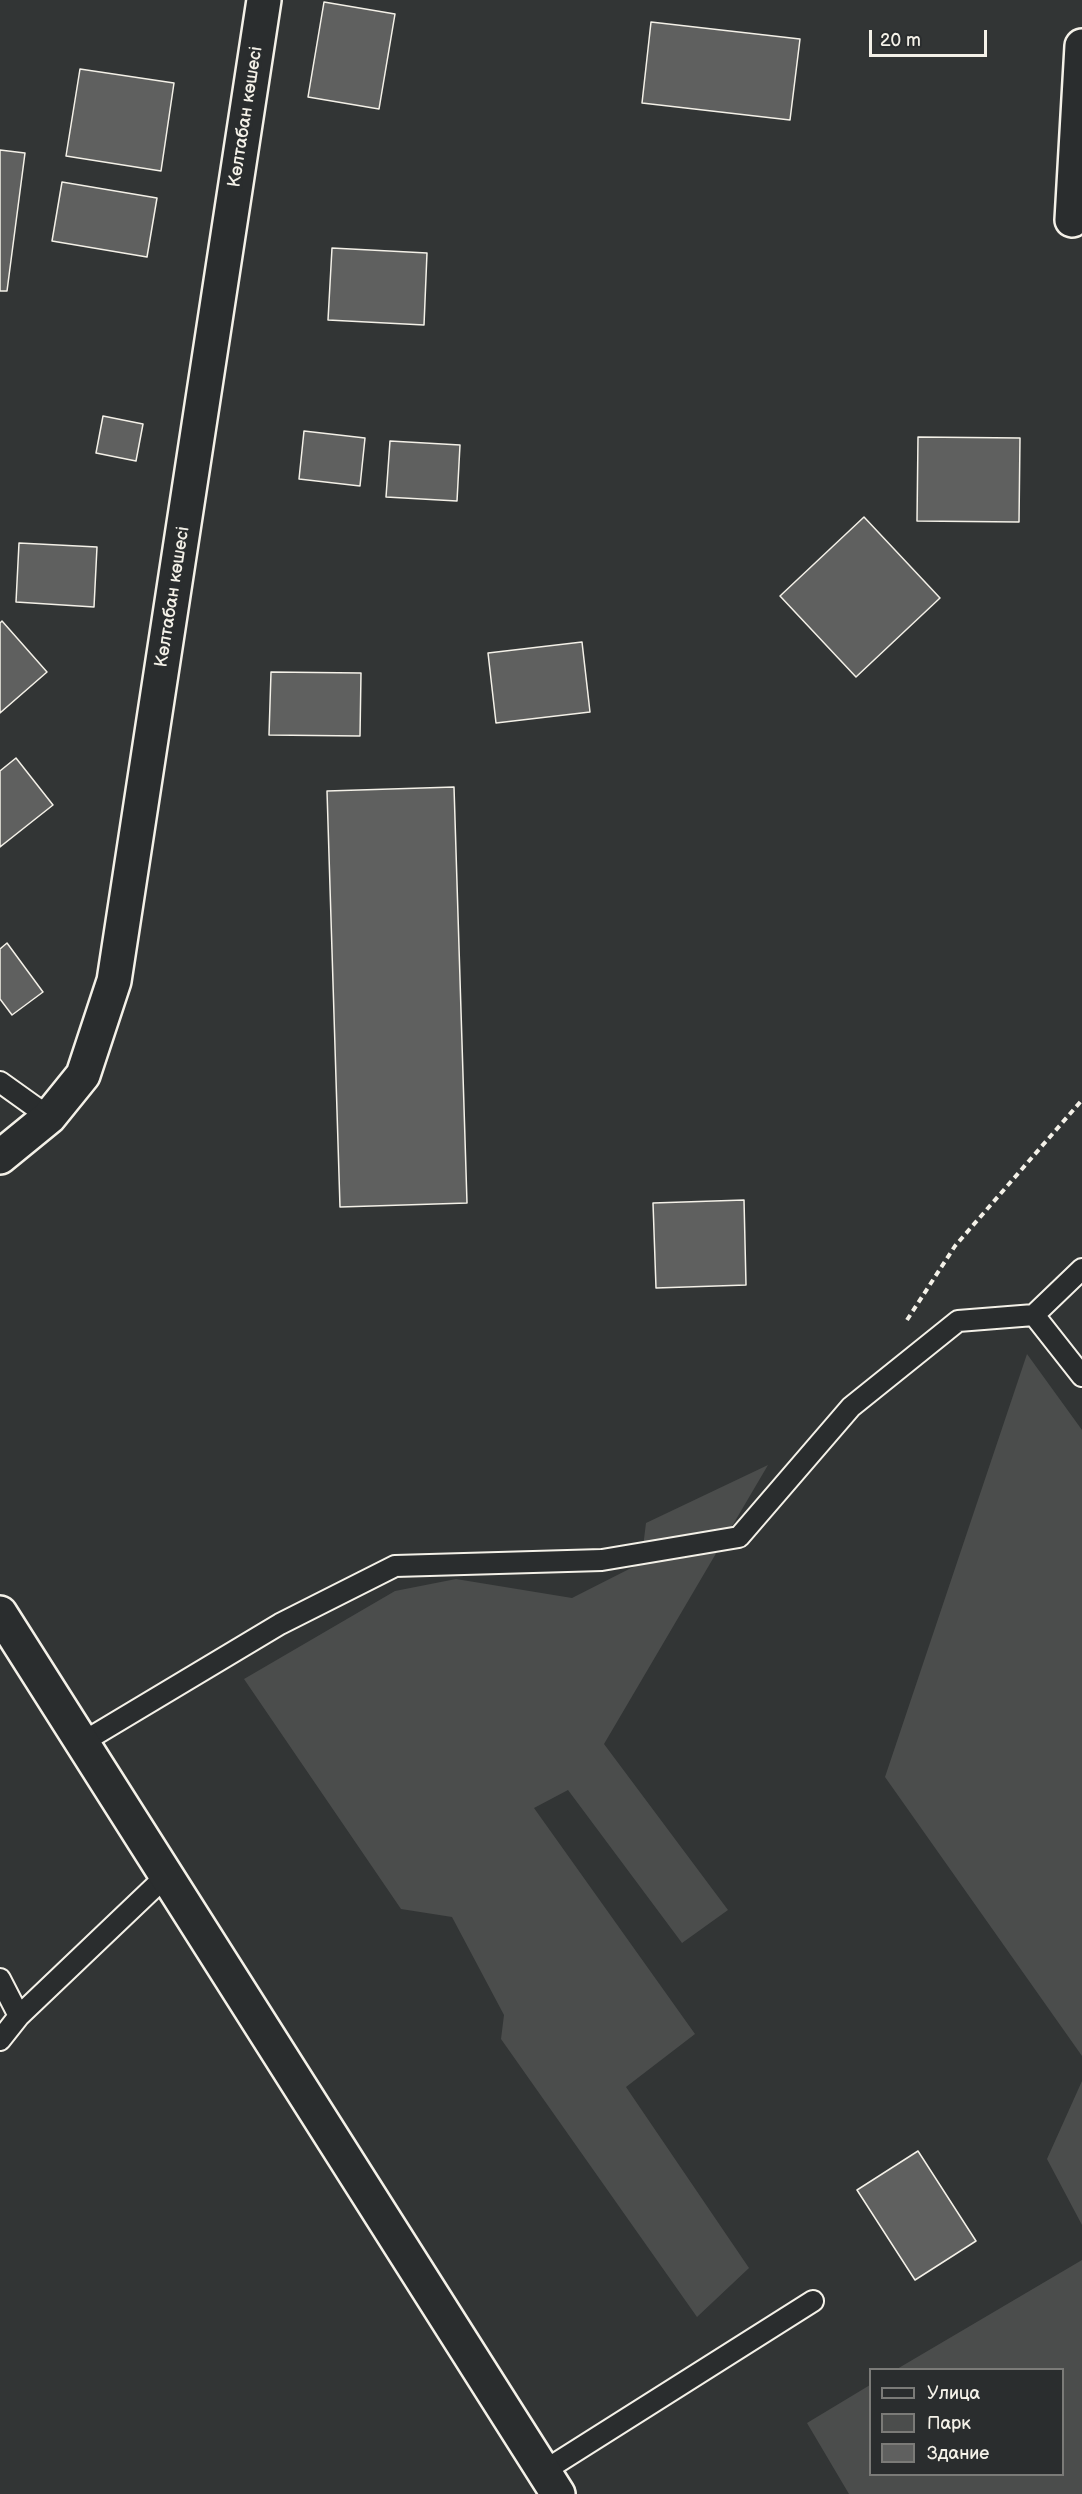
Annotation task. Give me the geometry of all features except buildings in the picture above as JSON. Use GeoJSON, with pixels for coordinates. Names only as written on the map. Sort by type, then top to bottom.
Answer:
{"type":"FeatureCollection","features":[{"type":"Feature","properties":{"kind":"street","name":"Көлтабан көшесі"},"geometry":{"type":"LineString","coordinates":[[0,1157],[49,1117],[83,1076],[114,981],[264,0]]}},
{"type":"Feature","properties":{"kind":"street"},"geometry":{"type":"LineString","coordinates":[[1072,220],[1082,46]]}},
{"type":"Feature","properties":{"kind":"street"},"geometry":{"type":"LineString","coordinates":[[0,1613],[551,2483]]}},
{"type":"Feature","properties":{"kind":"lane"},"geometry":{"type":"LineString","coordinates":[[0,1082],[49,1117]]}},
{"type":"Feature","properties":{"kind":"lane"},"geometry":{"type":"LineString","coordinates":[[82,1742],[280,1624],[395,1566],[602,1560],[739,1537],[851,1407],[958,1321],[1034,1315],[1082,1269]]}},
{"type":"Feature","properties":{"kind":"lane"},"geometry":{"type":"LineString","coordinates":[[1034,1315],[1082,1376]]}},
{"type":"Feature","properties":{"kind":"lane"},"geometry":{"type":"LineString","coordinates":[[0,2040],[19,2016],[167,1875]]}},
{"type":"Feature","properties":{"kind":"lane"},"geometry":{"type":"LineString","coordinates":[[0,1979],[19,2016]]}},
{"type":"Feature","properties":{"kind":"lane"},"geometry":{"type":"LineString","coordinates":[[551,2483],[813,2301]]}},
{"type":"Feature","properties":{"kind":"path"},"geometry":{"type":"LineString","coordinates":[[903,1326],[955,1246],[1082,1100]]}},
{"type":"Feature","properties":{"kind":"green space"},"geometry":{"type":"Polygon","coordinates":[[[1027,1354],[1082,1430],[1082,2056],[885,1777],[1027,1354]]]}},
{"type":"Feature","properties":{"kind":"green space"},"geometry":{"type":"Polygon","coordinates":[[[768,1465],[604,1744],[728,1910],[682,1943],[568,1790],[534,1808],[695,2034],[626,2087],[749,2268],[697,2317],[501,2039],[504,2015],[452,1917],[401,1909],[244,1679],[395,1591],[456,1579],[572,1598],[641,1563],[646,1523],[768,1465]]]}},
{"type":"Feature","properties":{"kind":"green space"},"geometry":{"type":"Polygon","coordinates":[[[1082,2081],[1082,2225],[1047,2159],[1082,2081]]]}},
{"type":"Feature","properties":{"kind":"green space"},"geometry":{"type":"Polygon","coordinates":[[[1082,2260],[1082,2494],[849,2494],[807,2423],[869,2386],[869,2476],[1064,2476],[1064,2368],[899,2368],[1082,2260]]]}}]}
